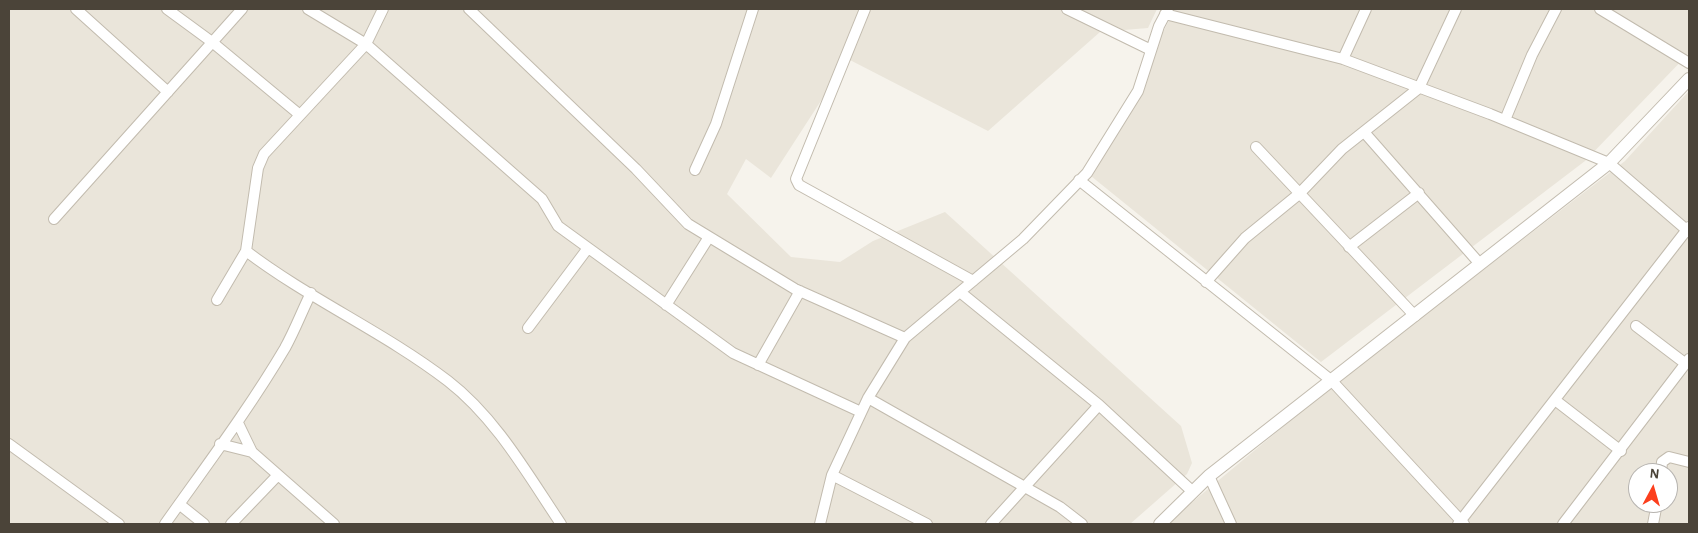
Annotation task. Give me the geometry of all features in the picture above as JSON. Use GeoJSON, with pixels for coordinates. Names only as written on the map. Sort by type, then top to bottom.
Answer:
{"type":"FeatureCollection","features":[{"type":"Feature","properties":{"kind":"street"},"geometry":{"type":"LineString","coordinates":[[76,9],[168,92]]}},
{"type":"Feature","properties":{"kind":"street"},"geometry":{"type":"LineString","coordinates":[[167,9],[212,42],[300,115]]}},
{"type":"Feature","properties":{"kind":"street"},"geometry":{"type":"LineString","coordinates":[[54,219],[242,9]]}},
{"type":"Feature","properties":{"kind":"street"},"geometry":{"type":"LineString","coordinates":[[308,9],[366,44],[542,199],[558,226],[666,305],[733,353],[861,412]]}},
{"type":"Feature","properties":{"kind":"street"},"geometry":{"type":"LineString","coordinates":[[217,300],[246,252],[258,168],[264,154],[366,44],[384,9]]}},
{"type":"Feature","properties":{"kind":"street"},"geometry":{"type":"LineString","coordinates":[[469,9],[636,169],[688,224],[800,291],[905,338]]}},
{"type":"Feature","properties":{"kind":"street"},"geometry":{"type":"LineString","coordinates":[[696,170],[716,124],[753,9]]}},
{"type":"Feature","properties":{"kind":"street"},"geometry":{"type":"LineString","coordinates":[[865,9],[796,180],[799,185],[973,281]]}},
{"type":"Feature","properties":{"kind":"street"},"geometry":{"type":"LineString","coordinates":[[1067,9],[1151,50]]}},
{"type":"Feature","properties":{"kind":"street"},"geometry":{"type":"LineString","coordinates":[[1343,59],[1366,9]]}},
{"type":"Feature","properties":{"kind":"street"},"geometry":{"type":"LineString","coordinates":[[1206,282],[1245,238],[1299,194],[1342,149],[1419,88],[1456,9]]}},
{"type":"Feature","properties":{"kind":"street"},"geometry":{"type":"LineString","coordinates":[[1505,120],[1532,56],[1556,9]]}},
{"type":"Feature","properties":{"kind":"street"},"geometry":{"type":"LineString","coordinates":[[1600,9],[1689,63]]}},
{"type":"Feature","properties":{"kind":"street"},"geometry":{"type":"LineString","coordinates":[[820,524],[832,475],[868,398],[905,338],[1022,240],[1080,180],[1138,91],[1166,11],[1343,59],[1505,120],[1610,163],[1688,230],[1461,523],[1332,382],[1080,180]]}},
{"type":"Feature","properties":{"kind":"street"},"geometry":{"type":"LineString","coordinates":[[1160,524],[1209,476],[1332,382],[1610,163],[1689,79]]}},
{"type":"Feature","properties":{"kind":"street"},"geometry":{"type":"LineString","coordinates":[[1364,132],[1480,264]]}},
{"type":"Feature","properties":{"kind":"street"},"geometry":{"type":"LineString","coordinates":[[1256,147],[1414,316]]}},
{"type":"Feature","properties":{"kind":"street"},"geometry":{"type":"LineString","coordinates":[[1349,247],[1419,193]]}},
{"type":"Feature","properties":{"kind":"street"},"geometry":{"type":"LineString","coordinates":[[666,305],[710,237]]}},
{"type":"Feature","properties":{"kind":"street"},"geometry":{"type":"LineString","coordinates":[[528,328],[588,248]]}},
{"type":"Feature","properties":{"kind":"street"},"geometry":{"type":"LineString","coordinates":[[246,252],[362,323],[448,382],[479,410],[518,459],[561,524]]}},
{"type":"Feature","properties":{"kind":"street"},"geometry":{"type":"LineString","coordinates":[[758,365],[800,291]]}},
{"type":"Feature","properties":{"kind":"street"},"geometry":{"type":"LineString","coordinates":[[960,292],[1099,406],[1193,492]]}},
{"type":"Feature","properties":{"kind":"street"},"geometry":{"type":"LineString","coordinates":[[165,524],[220,444],[238,423],[286,346],[311,293]]}},
{"type":"Feature","properties":{"kind":"street"},"geometry":{"type":"LineString","coordinates":[[1563,524],[1688,361],[1636,326]]}},
{"type":"Feature","properties":{"kind":"street"},"geometry":{"type":"LineString","coordinates":[[868,398],[1060,507],[1082,524]]}},
{"type":"Feature","properties":{"kind":"street"},"geometry":{"type":"LineString","coordinates":[[1555,400],[1620,451]]}},
{"type":"Feature","properties":{"kind":"street"},"geometry":{"type":"LineString","coordinates":[[991,524],[1099,406]]}},
{"type":"Feature","properties":{"kind":"street"},"geometry":{"type":"LineString","coordinates":[[238,423],[252,452],[334,524]]}},
{"type":"Feature","properties":{"kind":"street"},"geometry":{"type":"LineString","coordinates":[[9,444],[119,524]]}},
{"type":"Feature","properties":{"kind":"street"},"geometry":{"type":"LineString","coordinates":[[220,444],[252,452]]}},
{"type":"Feature","properties":{"kind":"street"},"geometry":{"type":"LineString","coordinates":[[1662,463],[1669,457],[1689,462]]}},
{"type":"Feature","properties":{"kind":"street"},"geometry":{"type":"LineString","coordinates":[[231,524],[278,475]]}},
{"type":"Feature","properties":{"kind":"street"},"geometry":{"type":"LineString","coordinates":[[832,475],[927,524]]}},
{"type":"Feature","properties":{"kind":"street"},"geometry":{"type":"LineString","coordinates":[[1209,476],[1231,524]]}},
{"type":"Feature","properties":{"kind":"street"},"geometry":{"type":"LineString","coordinates":[[179,504],[204,524]]}},
{"type":"Feature","properties":{"kind":"shaded area"},"geometry":{"type":"Polygon","coordinates":[[[9,9],[1157,9],[1148,28],[1100,32],[988,131],[848,59],[771,178],[746,159],[727,194],[791,257],[840,262],[873,241],[945,212],[1181,426],[1192,463],[1187,474],[1130,524],[9,524],[9,9]]]}},
{"type":"Feature","properties":{"kind":"shaded area"},"geometry":{"type":"Polygon","coordinates":[[[1175,9],[1689,9],[1689,53],[1585,161],[1321,362],[1086,172],[1113,128],[1175,9]]]}},
{"type":"Feature","properties":{"kind":"shaded area"},"geometry":{"type":"Polygon","coordinates":[[[1689,91],[1689,524],[1166,524],[1332,386],[1625,161],[1689,91]]]}}]}
